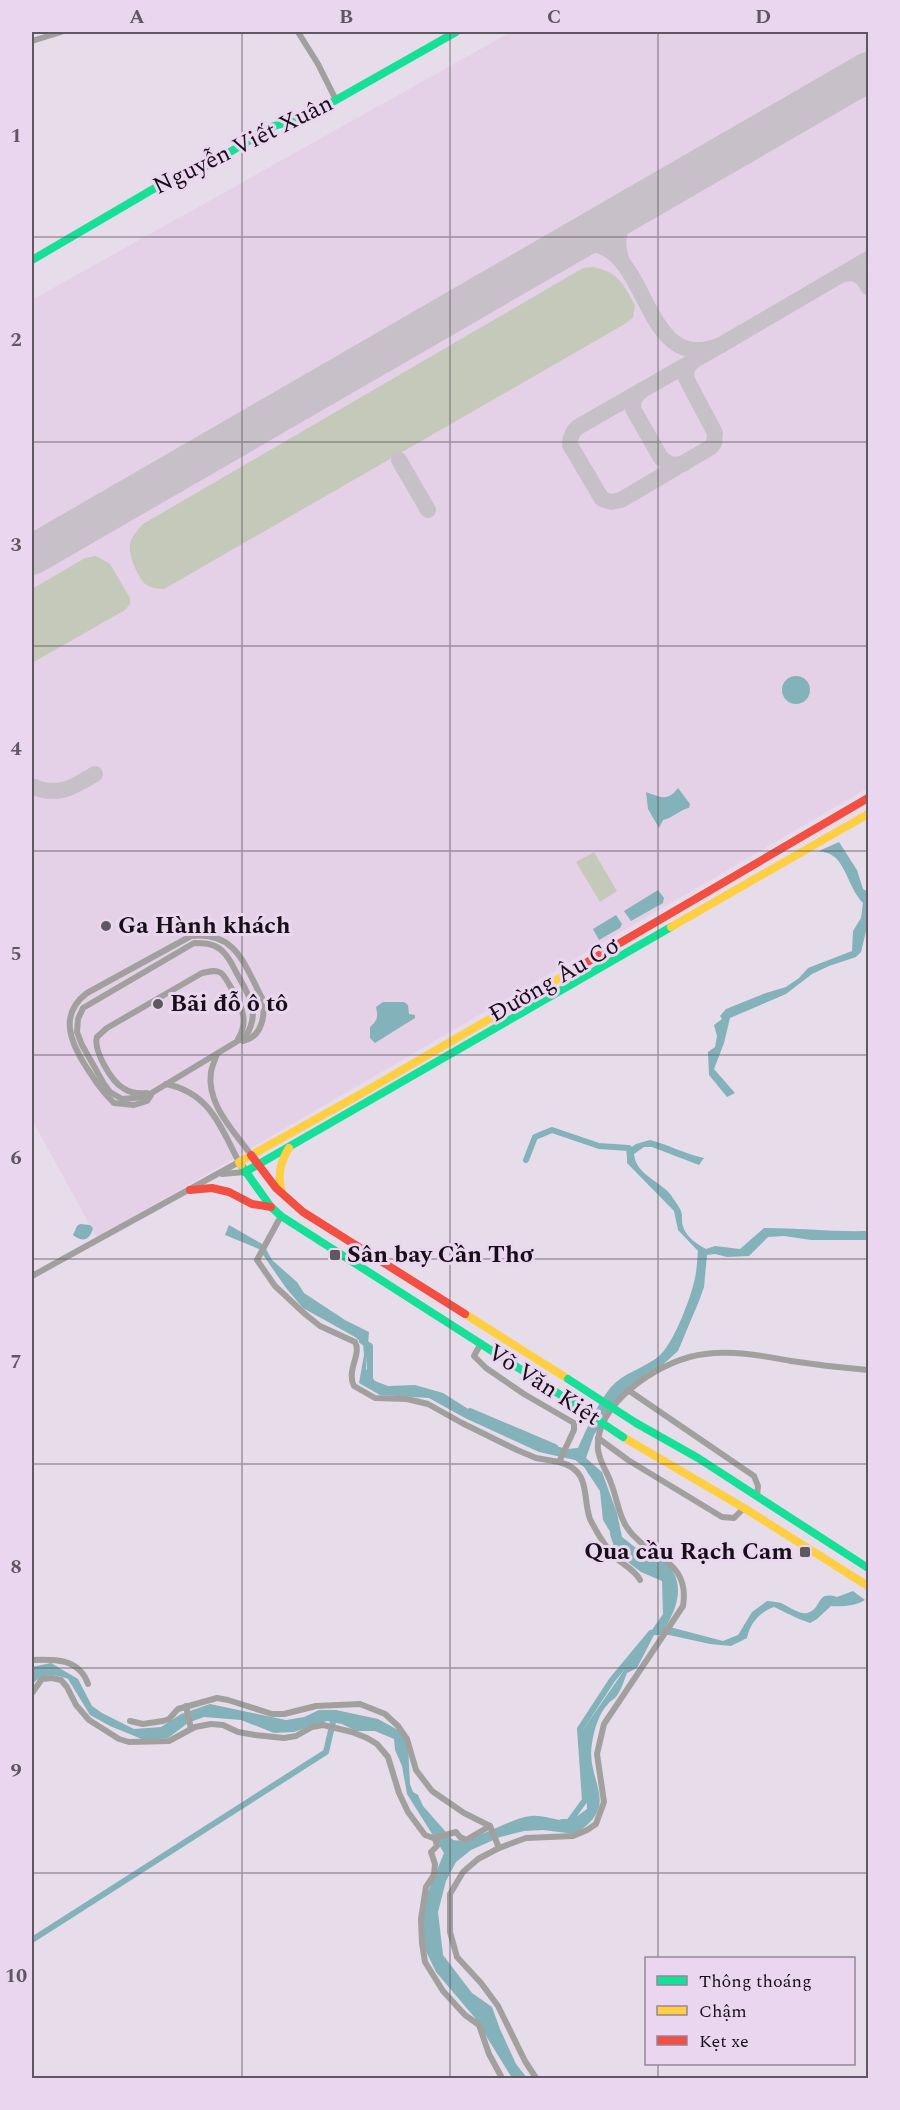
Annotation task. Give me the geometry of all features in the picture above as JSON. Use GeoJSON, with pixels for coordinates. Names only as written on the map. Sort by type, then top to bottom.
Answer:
{"type":"FeatureCollection","features":[{"type":"Feature","properties":{"kind":"street"},"geometry":{"type":"LineString","coordinates":[[32,41],[61,32]]}},
{"type":"Feature","properties":{"kind":"street"},"geometry":{"type":"LineString","coordinates":[[298,32],[318,63],[336,100]]}},
{"type":"Feature","properties":{"kind":"street","name":"Nguyễn Viết Xuân"},"geometry":{"type":"LineString","coordinates":[[32,260],[154,188],[194,173],[274,126],[306,117],[456,32]]}},
{"type":"Feature","properties":{"kind":"street","name":"Đường Âu Cơ"},"geometry":{"type":"LineString","coordinates":[[239,1162],[359,1095],[868,798]]}},
{"type":"Feature","properties":{"kind":"street","name":"Đường Âu Cơ"},"geometry":{"type":"LineString","coordinates":[[245,1172],[868,814]]}},
{"type":"Feature","properties":{"kind":"street"},"geometry":{"type":"LineString","coordinates":[[152,1093],[147,1101],[134,1105],[123,1105],[114,1103],[95,1082],[73,1046],[69,1026],[76,1004],[87,993],[191,936],[210,935],[230,945],[262,998],[263,1016],[256,1033],[248,1040],[236,1042]]}},
{"type":"Feature","properties":{"kind":"street"},"geometry":{"type":"LineString","coordinates":[[194,943],[206,943],[219,948],[227,956],[252,1001],[254,1017],[246,1036],[217,1054],[145,1097],[122,1099],[110,1092],[104,1084],[82,1045],[77,1032],[78,1019],[83,1008],[93,1000],[194,943]]}},
{"type":"Feature","properties":{"kind":"street"},"geometry":{"type":"LineString","coordinates":[[152,1093],[134,1093],[120,1086],[113,1078],[96,1050],[97,1038],[107,1028],[202,973],[215,970],[226,979],[244,1013],[241,1034],[236,1042]]}},
{"type":"Feature","properties":{"kind":"street"},"geometry":{"type":"LineString","coordinates":[[217,1054],[211,1071],[214,1098],[220,1113],[251,1155]]}},
{"type":"Feature","properties":{"kind":"street"},"geometry":{"type":"LineString","coordinates":[[32,1276],[239,1162],[204,1102],[192,1092],[166,1084]]}},
{"type":"Feature","properties":{"kind":"street"},"geometry":{"type":"LineString","coordinates":[[359,1095],[364,1104]]}},
{"type":"Feature","properties":{"kind":"street"},"geometry":{"type":"LineString","coordinates":[[286,1198],[281,1190],[279,1172],[282,1159],[290,1146]]}},
{"type":"Feature","properties":{"kind":"street","name":"Võ Văn Kiệt"},"geometry":{"type":"LineString","coordinates":[[251,1155],[286,1198],[303,1212],[636,1423],[698,1458],[868,1568]]}},
{"type":"Feature","properties":{"kind":"street","name":"Võ Văn Kiệt"},"geometry":{"type":"LineString","coordinates":[[239,1162],[271,1207],[281,1216],[481,1343],[623,1437],[744,1508],[868,1586]]}},
{"type":"Feature","properties":{"kind":"street"},"geometry":{"type":"LineString","coordinates":[[218,1174],[245,1172]]}},
{"type":"Feature","properties":{"kind":"street"},"geometry":{"type":"LineString","coordinates":[[190,1190],[212,1188],[229,1192],[252,1204],[271,1207]]}},
{"type":"Feature","properties":{"kind":"street"},"geometry":{"type":"LineString","coordinates":[[281,1216],[257,1260],[275,1286],[291,1303],[320,1326],[355,1342],[358,1350],[351,1375],[354,1386],[375,1398],[407,1399],[428,1404],[536,1458],[560,1460],[572,1467],[581,1478],[587,1495],[589,1517],[606,1546],[640,1580]]}},
{"type":"Feature","properties":{"kind":"street"},"geometry":{"type":"LineString","coordinates":[[438,1317],[447,1302]]}},
{"type":"Feature","properties":{"kind":"street"},"geometry":{"type":"LineString","coordinates":[[481,1343],[474,1356],[480,1363],[524,1394],[573,1422],[574,1430],[560,1460]]}},
{"type":"Feature","properties":{"kind":"street"},"geometry":{"type":"LineString","coordinates":[[536,2079],[498,2006],[457,1957],[450,1932],[450,1894],[455,1882],[470,1866],[499,1848],[526,1838],[573,1836],[596,1824],[604,1802],[597,1758],[604,1724],[683,1606],[684,1592],[673,1565],[639,1542],[624,1524],[611,1483],[598,1453],[598,1438],[606,1419],[628,1390],[642,1379],[675,1360],[706,1353],[757,1355],[868,1370]]}},
{"type":"Feature","properties":{"kind":"street"},"geometry":{"type":"LineString","coordinates":[[628,1390],[754,1476],[758,1486],[757,1496]]}},
{"type":"Feature","properties":{"kind":"street"},"geometry":{"type":"LineString","coordinates":[[598,1438],[628,1460],[722,1517],[735,1518],[744,1508]]}},
{"type":"Feature","properties":{"kind":"street"},"geometry":{"type":"LineString","coordinates":[[32,1660],[56,1660],[70,1663],[82,1672],[88,1684]]}},
{"type":"Feature","properties":{"kind":"street"},"geometry":{"type":"LineString","coordinates":[[32,1693],[42,1679],[61,1680],[76,1705],[89,1720],[124,1741],[164,1742],[176,1739],[191,1726],[203,1725],[220,1725],[255,1736],[284,1738],[296,1736],[312,1727],[332,1727],[367,1737],[386,1752],[404,1806],[425,1835],[436,1838],[453,1832],[466,1840],[491,1827]]}},
{"type":"Feature","properties":{"kind":"street"},"geometry":{"type":"LineString","coordinates":[[130,1721],[143,1724],[163,1721],[169,1719],[178,1709],[222,1698],[272,1714],[284,1714],[316,1706],[356,1704],[385,1714],[404,1733],[416,1770],[428,1786],[464,1813],[491,1827],[499,1848]]}},
{"type":"Feature","properties":{"kind":"street"},"geometry":{"type":"LineString","coordinates":[[187,1708],[191,1726]]}},
{"type":"Feature","properties":{"kind":"street"},"geometry":{"type":"LineString","coordinates":[[436,1838],[437,1846],[431,1852],[435,1864],[434,1875],[426,1887],[422,1904],[422,1943],[425,1962],[443,1991],[465,2015],[478,2025],[502,2079]]}},
{"type":"Feature","properties":{"kind":"shaded area"},"geometry":{"type":"Polygon","coordinates":[[[511,32],[868,32],[868,788],[97,1238],[32,1120],[32,300],[511,32]]]}},
{"type":"Feature","properties":{"kind":"green space"},"geometry":{"type":"Polygon","coordinates":[[[593,267],[609,272],[623,285],[635,305],[633,318],[164,589],[145,584],[142,580],[130,554],[130,544],[135,533],[143,524],[583,268],[593,267]]]}},
{"type":"Feature","properties":{"kind":"green space"},"geometry":{"type":"Polygon","coordinates":[[[96,556],[110,564],[130,598],[130,604],[125,610],[32,663],[32,589],[85,558],[96,556]]]}},
{"type":"Feature","properties":{"kind":"green space"},"geometry":{"type":"Polygon","coordinates":[[[594,852],[617,891],[600,902],[576,862],[594,852]]]}},
{"type":"Feature","properties":{"kind":"water"},"geometry":{"type":"Polygon","coordinates":[[[796,676],[806,680],[810,690],[806,700],[796,704],[786,700],[782,690],[786,680],[796,676]]]}},
{"type":"Feature","properties":{"kind":"water"},"geometry":{"type":"Polygon","coordinates":[[[678,788],[690,804],[689,808],[663,820],[659,828],[648,809],[646,792],[667,797],[678,788]]]}},
{"type":"Feature","properties":{"kind":"water"},"geometry":{"type":"Polygon","coordinates":[[[839,842],[857,870],[863,889],[868,892],[868,923],[861,952],[856,957],[812,974],[786,994],[730,1018],[714,1069],[735,1093],[727,1097],[709,1075],[708,1052],[715,1047],[717,1036],[714,1025],[722,1019],[720,1016],[726,1009],[786,987],[808,968],[852,951],[853,931],[861,918],[863,903],[837,859],[819,851],[839,842]]]}},
{"type":"Feature","properties":{"kind":"water"},"geometry":{"type":"Polygon","coordinates":[[[658,890],[664,898],[663,903],[631,921],[624,911],[658,890]]]}},
{"type":"Feature","properties":{"kind":"water"},"geometry":{"type":"Polygon","coordinates":[[[616,915],[622,924],[620,928],[599,940],[593,929],[616,915]]]}},
{"type":"Feature","properties":{"kind":"water"},"geometry":{"type":"Polygon","coordinates":[[[383,1002],[404,1002],[408,1005],[409,1014],[415,1015],[415,1018],[375,1043],[370,1038],[370,1027],[377,1018],[376,1007],[383,1002]]]}},
{"type":"Feature","properties":{"kind":"water"},"geometry":{"type":"Polygon","coordinates":[[[650,1140],[704,1158],[699,1165],[652,1147],[644,1147],[634,1154],[643,1172],[666,1190],[678,1205],[686,1233],[706,1249],[715,1246],[740,1249],[764,1228],[868,1231],[868,1240],[768,1237],[749,1256],[707,1255],[704,1287],[678,1351],[622,1395],[594,1435],[586,1458],[602,1472],[617,1513],[622,1537],[642,1551],[664,1562],[674,1573],[678,1596],[666,1626],[723,1641],[738,1635],[752,1612],[767,1601],[781,1603],[798,1612],[807,1613],[812,1611],[825,1596],[837,1597],[853,1591],[865,1600],[848,1606],[831,1606],[810,1623],[774,1607],[756,1619],[747,1638],[731,1646],[669,1635],[654,1635],[637,1668],[627,1673],[619,1693],[605,1708],[597,1722],[591,1757],[600,1802],[597,1813],[589,1823],[575,1834],[543,1830],[524,1831],[500,1837],[471,1850],[456,1862],[446,1881],[438,1912],[443,1955],[472,1993],[492,2007],[516,2064],[527,2078],[512,2078],[475,2018],[436,1972],[422,1943],[423,1904],[444,1853],[407,1794],[394,1739],[375,1731],[356,1731],[342,1724],[327,1721],[294,1732],[274,1733],[241,1720],[204,1717],[188,1723],[168,1738],[144,1740],[90,1715],[68,1679],[48,1676],[32,1684],[32,1667],[51,1663],[78,1679],[92,1706],[134,1729],[161,1727],[181,1714],[210,1704],[286,1720],[304,1717],[319,1710],[336,1710],[378,1719],[398,1730],[408,1745],[410,1784],[413,1792],[418,1795],[423,1806],[453,1840],[480,1835],[512,1821],[531,1816],[569,1822],[587,1809],[583,1747],[578,1737],[663,1614],[662,1581],[641,1572],[629,1563],[603,1520],[600,1491],[584,1467],[575,1460],[539,1452],[465,1418],[429,1398],[380,1395],[359,1383],[364,1355],[363,1344],[355,1337],[303,1308],[259,1249],[225,1235],[229,1225],[264,1245],[272,1260],[297,1282],[304,1293],[345,1320],[369,1332],[366,1369],[375,1381],[388,1386],[415,1385],[443,1393],[484,1419],[529,1439],[567,1449],[578,1448],[597,1408],[611,1387],[621,1378],[652,1361],[664,1351],[681,1320],[695,1278],[698,1251],[678,1230],[674,1211],[627,1163],[627,1150],[636,1144],[650,1140]]]}},
{"type":"Feature","properties":{"kind":"water"},"geometry":{"type":"Polygon","coordinates":[[[80,1224],[90,1225],[93,1228],[86,1239],[73,1235],[80,1224]]]}},
{"type":"Feature","properties":{"kind":"waterway"},"geometry":{"type":"LineString","coordinates":[[526,1160],[535,1137],[552,1130],[599,1146],[629,1148],[630,1157]]}},
{"type":"Feature","properties":{"kind":"waterway"},"geometry":{"type":"LineString","coordinates":[[362,1341],[370,1346],[370,1380]]}},
{"type":"Feature","properties":{"kind":"waterway"},"geometry":{"type":"LineString","coordinates":[[470,1411],[555,1447]]}},
{"type":"Feature","properties":{"kind":"waterway"},"geometry":{"type":"LineString","coordinates":[[613,1534],[619,1552],[630,1558]]}},
{"type":"Feature","properties":{"kind":"waterway"},"geometry":{"type":"LineString","coordinates":[[562,1822],[569,1822],[585,1800],[580,1729],[612,1680],[651,1633]]}},
{"type":"Feature","properties":{"kind":"waterway"},"geometry":{"type":"LineString","coordinates":[[32,1940],[326,1752],[333,1722]]}},
{"type":"Feature","properties":{"kind":"taxiway"},"geometry":{"type":"LineString","coordinates":[[855,80],[868,74]]}},
{"type":"Feature","properties":{"kind":"taxiway"},"geometry":{"type":"LineString","coordinates":[[622,262],[619,251],[619,233],[627,218],[650,199]]}},
{"type":"Feature","properties":{"kind":"taxiway"},"geometry":{"type":"LineString","coordinates":[[556,253],[588,244],[611,251],[628,270],[655,319],[671,339],[692,350],[721,345],[868,259]]}},
{"type":"Feature","properties":{"kind":"taxiway"},"geometry":{"type":"LineString","coordinates":[[844,274],[859,275],[868,287]]}},
{"type":"Feature","properties":{"kind":"taxiway"},"geometry":{"type":"LineString","coordinates":[[693,361],[687,368],[686,378],[715,433],[714,443],[711,447],[621,500],[611,502],[602,499],[570,445],[574,431],[578,427],[721,345]]}},
{"type":"Feature","properties":{"kind":"taxiway"},"geometry":{"type":"LineString","coordinates":[[641,391],[634,398],[633,409],[661,458],[671,465],[683,464]]}},
{"type":"Feature","properties":{"kind":"taxiway"},"geometry":{"type":"LineString","coordinates":[[399,460],[428,510]]}},
{"type":"Feature","properties":{"kind":"taxiway"},"geometry":{"type":"LineString","coordinates":[[32,786],[57,791],[72,787],[95,774]]}},
{"type":"Feature","properties":{"kind":"runway"},"geometry":{"type":"LineString","coordinates":[[32,555],[868,72]]}},
{"type":"Feature","properties":{"kind":"traffic: fast"},"geometry":{"type":"LineString","coordinates":[[32,260],[155,188],[194,173],[274,126],[306,117],[456,32]]}},
{"type":"Feature","properties":{"kind":"traffic: fast"},"geometry":{"type":"LineString","coordinates":[[245,1172],[671,927]]}},
{"type":"Feature","properties":{"kind":"traffic: fast"},"geometry":{"type":"LineString","coordinates":[[241,1165],[271,1207],[281,1216],[556,1392]]}},
{"type":"Feature","properties":{"kind":"traffic: fast"},"geometry":{"type":"LineString","coordinates":[[568,1379],[636,1423]]}},
{"type":"Feature","properties":{"kind":"traffic: fast"},"geometry":{"type":"LineString","coordinates":[[556,1392],[623,1437]]}},
{"type":"Feature","properties":{"kind":"traffic: fast"},"geometry":{"type":"LineString","coordinates":[[636,1423],[698,1458],[868,1568]]}},
{"type":"Feature","properties":{"kind":"traffic: slow"},"geometry":{"type":"LineString","coordinates":[[671,927],[868,814]]}},
{"type":"Feature","properties":{"kind":"traffic: slow"},"geometry":{"type":"LineString","coordinates":[[241,1165],[239,1162],[584,964]]}},
{"type":"Feature","properties":{"kind":"traffic: slow"},"geometry":{"type":"LineString","coordinates":[[282,1192],[280,1169],[289,1148]]}},
{"type":"Feature","properties":{"kind":"traffic: slow"},"geometry":{"type":"LineString","coordinates":[[465,1314],[568,1379]]}},
{"type":"Feature","properties":{"kind":"traffic: slow"},"geometry":{"type":"LineString","coordinates":[[623,1437],[744,1508],[868,1586]]}},
{"type":"Feature","properties":{"kind":"traffic: jam"},"geometry":{"type":"LineString","coordinates":[[584,964],[868,798]]}},
{"type":"Feature","properties":{"kind":"traffic: jam"},"geometry":{"type":"LineString","coordinates":[[251,1155],[276,1188],[303,1212],[465,1314]]}},
{"type":"Feature","properties":{"kind":"traffic: jam"},"geometry":{"type":"LineString","coordinates":[[190,1190],[212,1188],[229,1192],[252,1204],[271,1207]]}},
{"type":"Feature","properties":{"kind":"place","name":"Ga Hành khách"},"geometry":{"type":"Point","coordinates":[106,926]}},
{"type":"Feature","properties":{"kind":"place","name":"Bãi đỗ ô tô"},"geometry":{"type":"Point","coordinates":[158,1004]}},
{"type":"Feature","properties":{"kind":"place","name":"Sân bay Cần Thơ"},"geometry":{"type":"Point","coordinates":[335,1255]}},
{"type":"Feature","properties":{"kind":"place","name":"Qua cầu Rạch Cam"},"geometry":{"type":"Point","coordinates":[805,1552]}}]}
